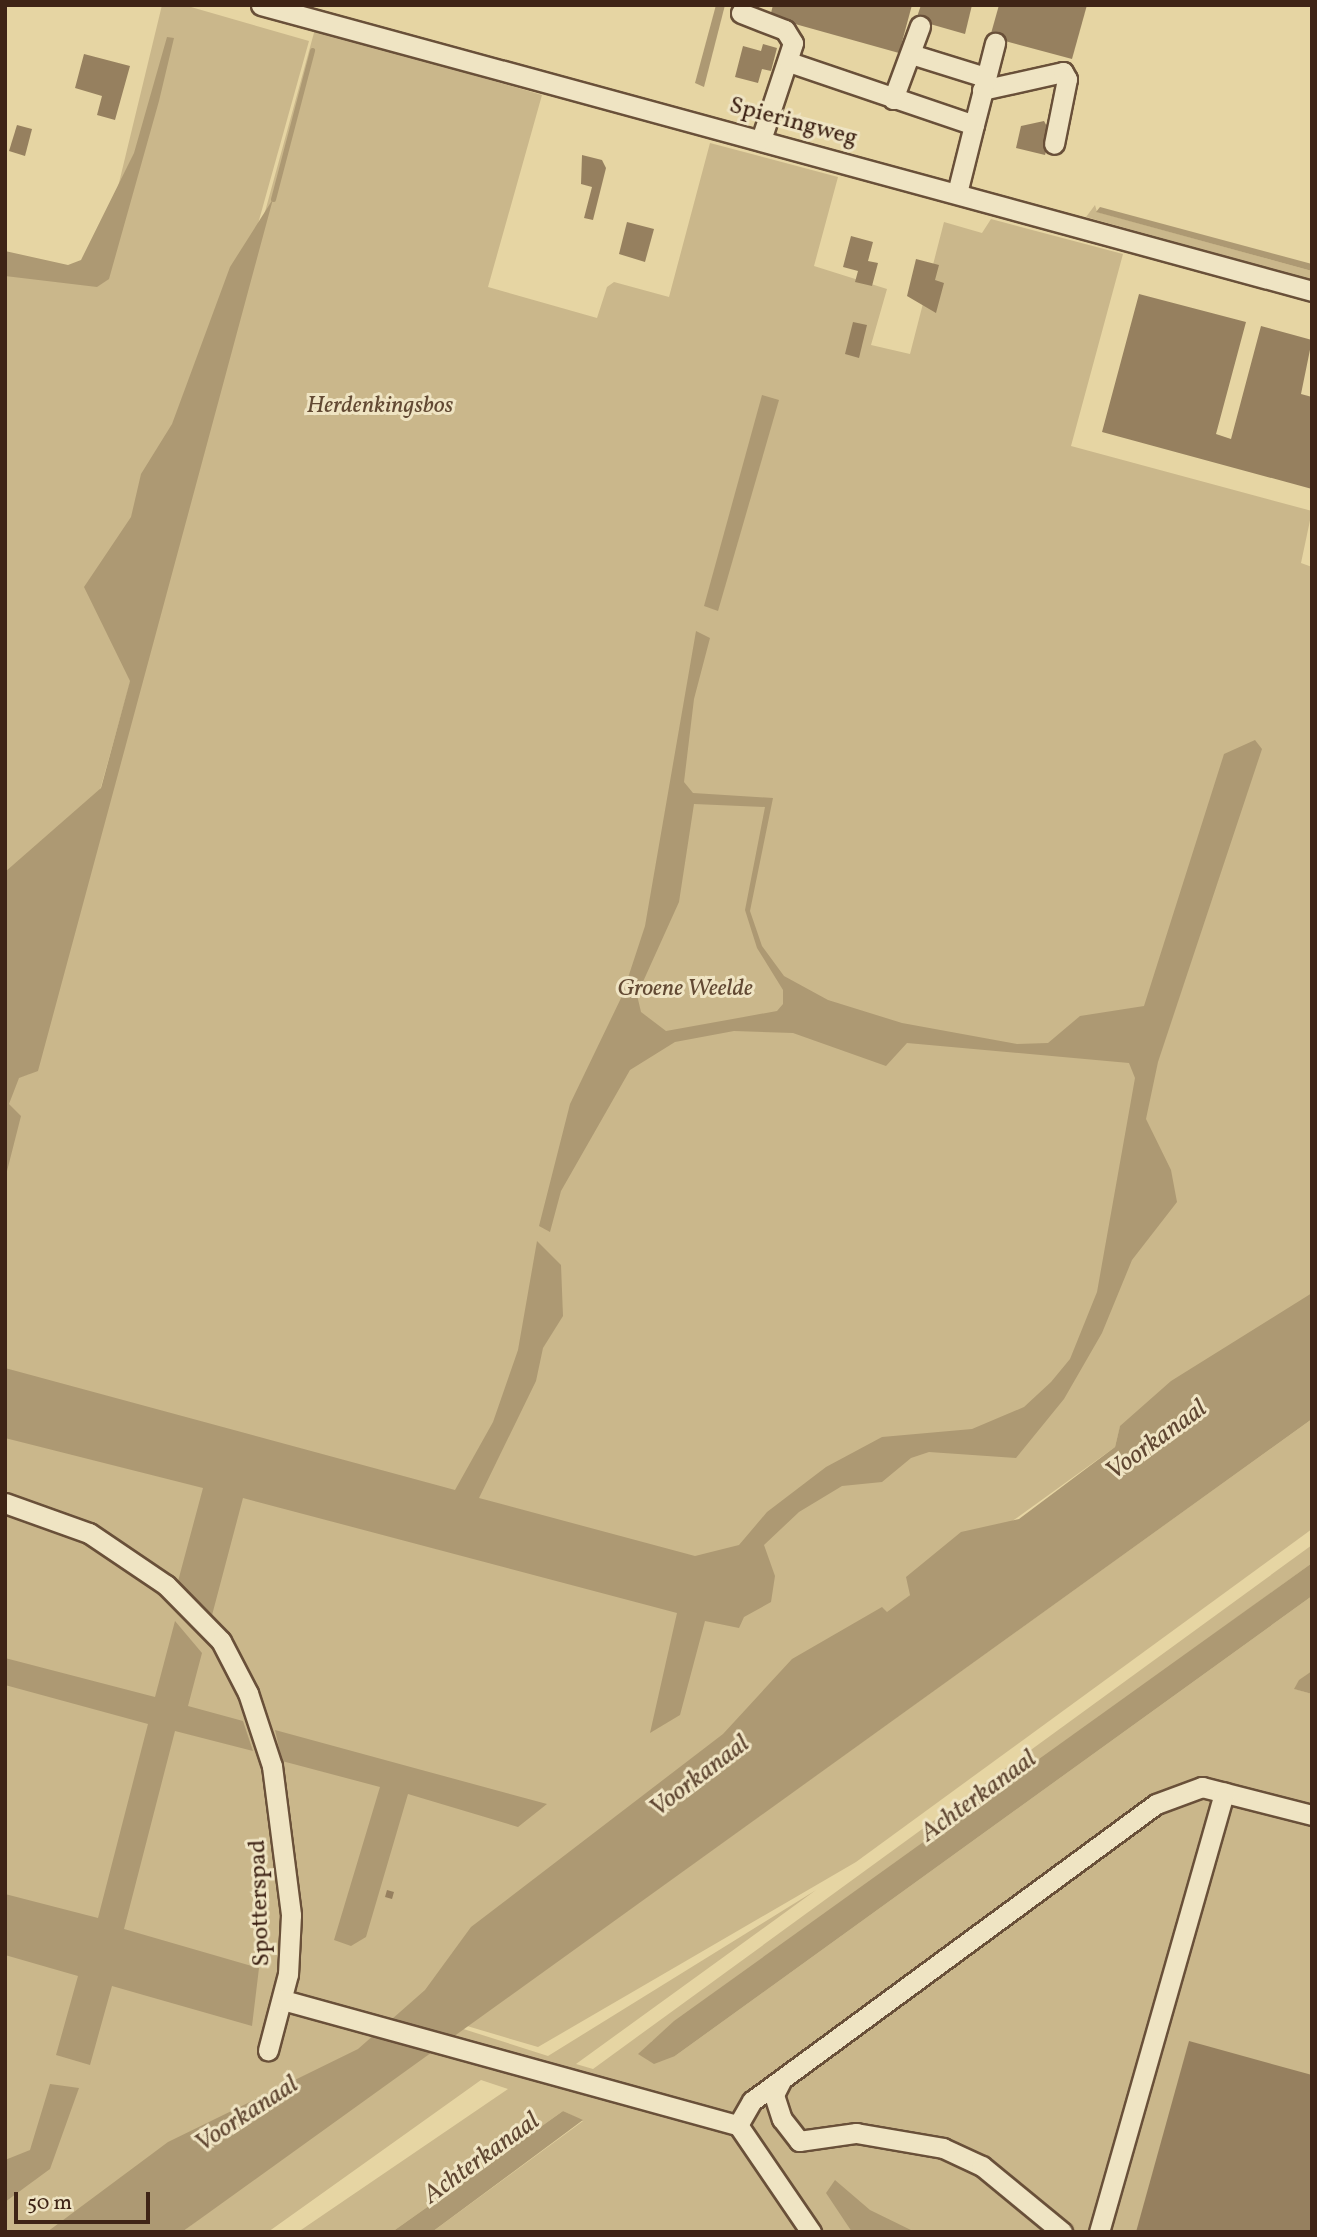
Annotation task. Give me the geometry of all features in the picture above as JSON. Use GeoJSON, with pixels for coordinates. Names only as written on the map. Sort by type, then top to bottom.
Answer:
{"type":"FeatureCollection","features":[{"type":"Feature","properties":{"kind":"street","name":"Spieringweg"},"geometry":{"type":"LineString","coordinates":[[261,5],[1312,290]]}},
{"type":"Feature","properties":{"kind":"street"},"geometry":{"type":"LineString","coordinates":[[741,13],[792,35],[789,62],[761,140]]}},
{"type":"Feature","properties":{"kind":"street"},"geometry":{"type":"LineString","coordinates":[[893,99],[920,26]]}},
{"type":"Feature","properties":{"kind":"street"},"geometry":{"type":"LineString","coordinates":[[957,193],[995,43]]}},
{"type":"Feature","properties":{"kind":"street"},"geometry":{"type":"LineString","coordinates":[[911,54],[984,83],[1063,72],[1067,79],[1054,144]]}},
{"type":"Feature","properties":{"kind":"street"},"geometry":{"type":"LineString","coordinates":[[789,62],[974,125]]}},
{"type":"Feature","properties":{"kind":"street","name":"Spotterspad"},"geometry":{"type":"LineString","coordinates":[[5,1503],[89,1533],[166,1585],[221,1641],[248,1693],[272,1766],[286,1844],[291,1915],[283,2000],[459,2045],[739,2127]]}},
{"type":"Feature","properties":{"kind":"street"},"geometry":{"type":"LineString","coordinates":[[811,2232],[739,2127],[752,2101],[1156,1804],[1202,1787],[1312,1815]]}},
{"type":"Feature","properties":{"kind":"street"},"geometry":{"type":"LineString","coordinates":[[1098,2232],[1224,1792]]}},
{"type":"Feature","properties":{"kind":"street"},"geometry":{"type":"LineString","coordinates":[[268,2050],[283,2000]]}},
{"type":"Feature","properties":{"kind":"street"},"geometry":{"type":"LineString","coordinates":[[782,2078],[774,2095],[799,2141],[856,2133],[943,2148],[982,2166],[1062,2232]]}},
{"type":"Feature","properties":{"kind":"green space","name":"Groene Weelde"},"geometry":{"type":"Polygon","coordinates":[[[162,5],[184,5],[309,41],[20,1077],[29,1074],[315,29],[542,95],[488,287],[597,318],[607,287],[614,282],[669,297],[710,143],[838,177],[814,266],[887,289],[871,345],[910,354],[944,222],[982,233],[991,219],[1123,254],[1071,446],[1312,511],[1301,563],[1312,567],[1312,1295],[1120,1427],[1115,1447],[910,1595],[722,1744],[407,2011],[548,2056],[816,1890],[576,2064],[593,2069],[1312,1545],[1312,1563],[651,2042],[675,2056],[1312,1596],[1312,1671],[1295,1689],[1312,1694],[1312,2232],[432,2232],[583,2121],[563,2111],[392,2232],[298,2232],[508,2089],[481,2080],[268,2232],[182,2232],[215,2207],[51,2232],[5,2232],[5,258],[96,278],[162,5]]]}},
{"type":"Feature","properties":{"kind":"green space"},"geometry":{"type":"Polygon","coordinates":[[[1095,205],[1097,212],[1312,271],[1312,280],[1086,217],[1095,205]]]}},
{"type":"Feature","properties":{"kind":"green space"},"geometry":{"type":"Polygon","coordinates":[[[1312,1419],[1312,1529],[856,1862],[538,2047],[467,2026],[1312,1419]]]}},
{"type":"Feature","properties":{"kind":"water"},"geometry":{"type":"Polygon","coordinates":[[[716,5],[725,5],[704,87],[695,83],[716,5]]]}},
{"type":"Feature","properties":{"kind":"water"},"geometry":{"type":"Polygon","coordinates":[[[167,37],[174,38],[159,101],[109,279],[97,287],[5,276],[5,251],[68,265],[81,260],[134,153],[167,37]]]}},
{"type":"Feature","properties":{"kind":"water"},"geometry":{"type":"Polygon","coordinates":[[[273,199],[38,1071],[19,1078],[9,1104],[21,1116],[5,1179],[5,872],[101,788],[130,681],[84,587],[131,517],[141,474],[172,424],[230,267],[273,199]]]}},
{"type":"Feature","properties":{"kind":"water"},"geometry":{"type":"Polygon","coordinates":[[[1100,207],[1312,264],[1312,271],[1096,212],[1100,207]]]}},
{"type":"Feature","properties":{"kind":"water"},"geometry":{"type":"Polygon","coordinates":[[[762,395],[779,400],[718,611],[704,606],[762,395]]]}},
{"type":"Feature","properties":{"kind":"water"},"geometry":{"type":"Polygon","coordinates":[[[696,631],[710,638],[694,699],[684,782],[693,793],[773,798],[750,911],[762,946],[784,976],[828,1000],[902,1023],[1017,1044],[1048,1043],[1080,1016],[1144,1006],[1224,754],[1255,740],[1262,749],[1158,1062],[1146,1119],[1171,1170],[1177,1202],[1132,1260],[1102,1333],[1064,1399],[1016,1458],[929,1452],[911,1458],[882,1482],[842,1486],[799,1512],[764,1545],[775,1576],[771,1602],[744,1617],[739,1628],[705,1621],[680,1715],[650,1733],[677,1613],[243,1498],[211,1619],[177,1585],[203,1488],[5,1438],[5,1368],[455,1490],[493,1422],[518,1350],[537,1241],[561,1265],[563,1316],[543,1348],[536,1381],[479,1498],[695,1556],[739,1545],[767,1512],[826,1467],[882,1437],[972,1429],[1024,1407],[1051,1382],[1070,1359],[1097,1292],[1135,1078],[1129,1063],[907,1043],[886,1066],[793,1033],[734,1031],[675,1042],[630,1070],[561,1191],[550,1232],[539,1226],[570,1104],[622,996],[645,926],[696,631]],[[694,804],[679,902],[637,995],[641,1012],[666,1031],[777,1011],[783,1004],[783,990],[757,948],[745,910],[765,807],[694,804]]]}},
{"type":"Feature","properties":{"kind":"water","name":"Voorkanaal"},"geometry":{"type":"Polygon","coordinates":[[[1312,1293],[1312,1419],[182,2232],[47,2232],[168,2142],[358,2049],[425,1990],[471,1927],[723,1734],[792,1659],[882,1607],[887,1612],[910,1595],[906,1577],[961,1532],[1019,1519],[1115,1447],[1120,1426],[1171,1381],[1312,1293]]]}},
{"type":"Feature","properties":{"kind":"water"},"geometry":{"type":"Polygon","coordinates":[[[1312,1563],[1312,1596],[675,2056],[654,2064],[638,2054],[674,2021],[1312,1563]]]}},
{"type":"Feature","properties":{"kind":"water"},"geometry":{"type":"Polygon","coordinates":[[[175,1621],[202,1653],[188,1706],[243,1721],[253,1751],[175,1731],[124,1929],[259,1968],[252,2026],[112,1986],[90,2065],[56,2055],[78,1976],[5,1955],[5,1894],[98,1918],[148,1724],[5,1685],[5,1658],[155,1697],[175,1621]]]}},
{"type":"Feature","properties":{"kind":"water"},"geometry":{"type":"Polygon","coordinates":[[[1312,1671],[1312,1694],[1294,1689],[1299,1680],[1312,1671]]]}},
{"type":"Feature","properties":{"kind":"water"},"geometry":{"type":"Polygon","coordinates":[[[275,1730],[547,1804],[518,1827],[408,1794],[366,1937],[351,1946],[334,1940],[380,1787],[282,1761],[275,1730]]]}},
{"type":"Feature","properties":{"kind":"water"},"geometry":{"type":"Polygon","coordinates":[[[50,2084],[79,2088],[50,2169],[5,2202],[5,2160],[30,2150],[50,2084]]]}},
{"type":"Feature","properties":{"kind":"water"},"geometry":{"type":"Polygon","coordinates":[[[563,2111],[583,2120],[432,2232],[392,2232],[563,2111]]]}},
{"type":"Feature","properties":{"kind":"water"},"geometry":{"type":"Polygon","coordinates":[[[835,2180],[870,2210],[915,2232],[852,2232],[826,2193],[835,2180]]]}},
{"type":"Feature","properties":{"kind":"building"},"geometry":{"type":"Polygon","coordinates":[[[773,5],[912,5],[899,53],[770,17],[773,5]]]}},
{"type":"Feature","properties":{"kind":"building"},"geometry":{"type":"Polygon","coordinates":[[[921,5],[972,5],[965,34],[916,20],[921,5]]]}},
{"type":"Feature","properties":{"kind":"building"},"geometry":{"type":"Polygon","coordinates":[[[999,5],[1087,5],[1072,59],[990,37],[999,5]]]}},
{"type":"Feature","properties":{"kind":"building"},"geometry":{"type":"Polygon","coordinates":[[[763,44],[777,48],[771,71],[762,69],[758,83],[735,77],[743,46],[761,51],[763,44]]]}},
{"type":"Feature","properties":{"kind":"building"},"geometry":{"type":"Polygon","coordinates":[[[84,54],[130,66],[115,120],[97,115],[102,96],[75,88],[84,54]]]}},
{"type":"Feature","properties":{"kind":"building"},"geometry":{"type":"Polygon","coordinates":[[[1044,121],[1051,134],[1045,155],[1016,148],[1021,126],[1044,121]]]}},
{"type":"Feature","properties":{"kind":"building"},"geometry":{"type":"Polygon","coordinates":[[[17,125],[32,129],[25,156],[9,151],[17,125]]]}},
{"type":"Feature","properties":{"kind":"building"},"geometry":{"type":"Polygon","coordinates":[[[582,155],[602,160],[606,168],[593,220],[584,218],[592,187],[581,184],[582,155]]]}},
{"type":"Feature","properties":{"kind":"building"},"geometry":{"type":"Polygon","coordinates":[[[627,222],[654,229],[645,262],[619,254],[627,222]]]}},
{"type":"Feature","properties":{"kind":"building"},"geometry":{"type":"Polygon","coordinates":[[[851,236],[873,242],[868,261],[878,263],[872,286],[855,282],[858,271],[843,267],[851,236]]]}},
{"type":"Feature","properties":{"kind":"building"},"geometry":{"type":"Polygon","coordinates":[[[916,259],[939,265],[935,280],[944,283],[936,313],[907,296],[916,259]]]}},
{"type":"Feature","properties":{"kind":"building"},"geometry":{"type":"Polygon","coordinates":[[[1139,294],[1246,322],[1216,434],[1231,439],[1261,326],[1312,340],[1301,394],[1312,397],[1312,489],[1102,432],[1139,294]]]}},
{"type":"Feature","properties":{"kind":"building"},"geometry":{"type":"Polygon","coordinates":[[[853,322],[867,325],[859,358],[845,354],[853,322]]]}},
{"type":"Feature","properties":{"kind":"building"},"geometry":{"type":"Polygon","coordinates":[[[387,1890],[394,1892],[392,1899],[385,1897],[387,1890]]]}},
{"type":"Feature","properties":{"kind":"building"},"geometry":{"type":"Polygon","coordinates":[[[1189,2041],[1312,2075],[1312,2232],[1136,2232],[1189,2041]]]}},
{"type":"Feature","properties":{"kind":"waterway"},"geometry":{"type":"LineString","coordinates":[[273,199],[312,50]]}},
{"type":"Feature","properties":{"kind":"park label","name":"Herdenkingsbos"},"geometry":{"type":"Point","coordinates":[380,407]}},
{"type":"Feature","properties":{"kind":"water label","name":"Achterkanaal"},"geometry":{"type":"Point","coordinates":[979,1797]}},
{"type":"Feature","properties":{"kind":"water label","name":"Achterkanaal"},"geometry":{"type":"Point","coordinates":[482,2159]}}]}
